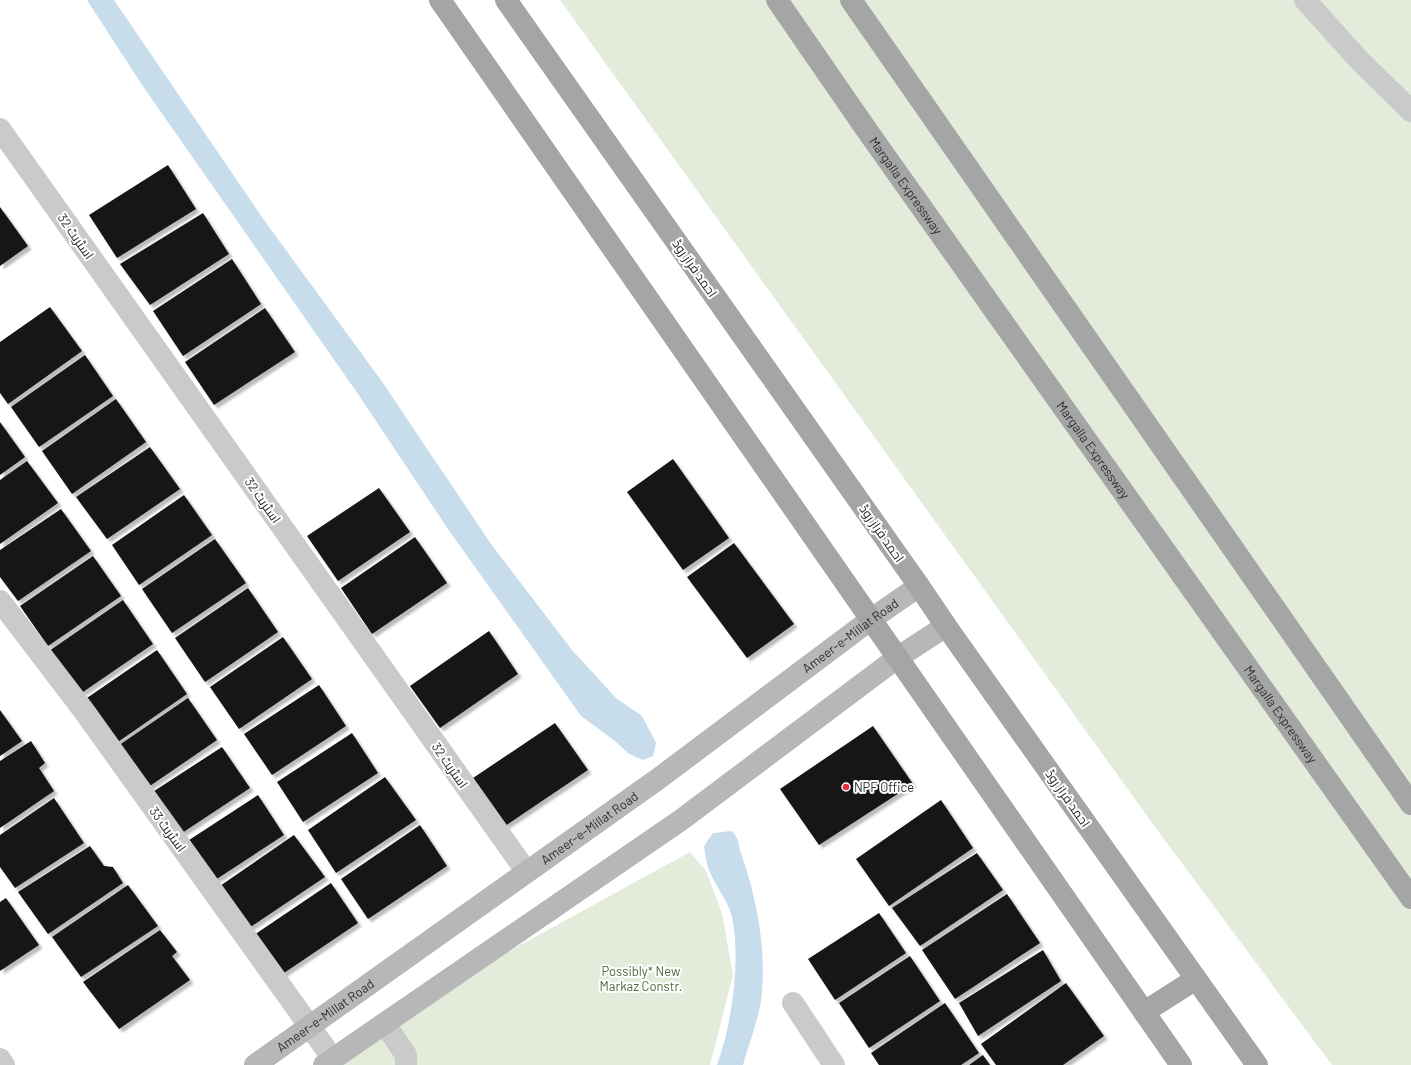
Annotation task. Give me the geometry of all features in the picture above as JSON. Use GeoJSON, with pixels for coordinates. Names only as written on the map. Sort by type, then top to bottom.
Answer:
{"type":"FeatureCollection","features":[{"type":"Feature","properties":{"kind":"main road"},"geometry":{"type":"LineString","coordinates":[[440,0],[896,658],[1181,1065]]}},
{"type":"Feature","properties":{"kind":"main road","name":"احمد فراز روڈ"},"geometry":{"type":"LineString","coordinates":[[506,0],[1257,1065]]}},
{"type":"Feature","properties":{"kind":"main road","name":"Margalla Expressway"},"geometry":{"type":"LineString","coordinates":[[777,0],[866,129],[1411,898]]}},
{"type":"Feature","properties":{"kind":"main road"},"geometry":{"type":"LineString","coordinates":[[851,0],[1411,804]]}},
{"type":"Feature","properties":{"kind":"main road","name":"Ameer-e-Millat Road"},"geometry":{"type":"LineString","coordinates":[[255,1065],[310,1028],[526,871],[658,779],[870,620],[919,586]]}},
{"type":"Feature","properties":{"kind":"main road"},"geometry":{"type":"LineString","coordinates":[[329,1062],[681,820],[896,658],[946,626]]}},
{"type":"Feature","properties":{"kind":"main road"},"geometry":{"type":"LineString","coordinates":[[1144,1012],[1196,979]]}},
{"type":"Feature","properties":{"kind":"street"},"geometry":{"type":"LineString","coordinates":[[1305,0],[1359,60],[1411,111]]}},
{"type":"Feature","properties":{"kind":"street","name":"اسٹریٹ 32"},"geometry":{"type":"LineString","coordinates":[[0,130],[526,871]]}},
{"type":"Feature","properties":{"kind":"street","name":"اسٹریٹ 33"},"geometry":{"type":"LineString","coordinates":[[0,601],[84,711],[310,1028],[329,1062]]}},
{"type":"Feature","properties":{"kind":"street"},"geometry":{"type":"LineString","coordinates":[[793,1003],[834,1065]]}},
{"type":"Feature","properties":{"kind":"street"},"geometry":{"type":"LineString","coordinates":[[385,1024],[406,1055],[406,1065]]}},
{"type":"Feature","properties":{"kind":"street"},"geometry":{"type":"LineString","coordinates":[[0,1059],[4,1065]]}},
{"type":"Feature","properties":{"kind":"green space"},"geometry":{"type":"Polygon","coordinates":[[[560,0],[1411,0],[1411,1065],[1332,1065],[1155,827],[560,0]]]}},
{"type":"Feature","properties":{"kind":"green space","name":"Possibly* New Markaz Constr."},"geometry":{"type":"Polygon","coordinates":[[[690,852],[706,871],[722,913],[733,975],[710,1065],[332,1065],[471,972],[690,852]]]}},
{"type":"Feature","properties":{"kind":"water"},"geometry":{"type":"Polygon","coordinates":[[[87,0],[114,0],[264,220],[383,383],[491,544],[572,650],[616,698],[642,716],[656,743],[653,756],[643,760],[629,754],[615,741],[581,716],[448,529],[358,394],[142,85],[87,0]]]}},
{"type":"Feature","properties":{"kind":"water"},"geometry":{"type":"Polygon","coordinates":[[[732,831],[737,839],[746,869],[759,921],[763,956],[762,991],[757,1018],[743,1065],[717,1065],[727,1031],[734,992],[736,952],[735,934],[730,910],[710,873],[704,846],[713,833],[732,831]]]}},
{"type":"Feature","properties":{"kind":"building"},"geometry":{"type":"Polygon","coordinates":[[[168,165],[196,209],[117,258],[89,215],[168,165]]]}},
{"type":"Feature","properties":{"kind":"building"},"geometry":{"type":"Polygon","coordinates":[[[0,207],[28,246],[0,266],[0,207]]]}},
{"type":"Feature","properties":{"kind":"building"},"geometry":{"type":"Polygon","coordinates":[[[203,213],[229,254],[150,305],[120,264],[203,213]]]}},
{"type":"Feature","properties":{"kind":"building"},"geometry":{"type":"Polygon","coordinates":[[[232,259],[261,304],[183,356],[153,311],[232,259]]]}},
{"type":"Feature","properties":{"kind":"building"},"geometry":{"type":"Polygon","coordinates":[[[50,307],[82,351],[8,404],[0,393],[0,342],[50,307]]]}},
{"type":"Feature","properties":{"kind":"building"},"geometry":{"type":"Polygon","coordinates":[[[265,308],[295,352],[214,405],[185,362],[265,308]]]}},
{"type":"Feature","properties":{"kind":"building"},"geometry":{"type":"Polygon","coordinates":[[[85,355],[113,396],[39,447],[11,407],[85,355]]]}},
{"type":"Feature","properties":{"kind":"building"},"geometry":{"type":"Polygon","coordinates":[[[116,399],[146,442],[72,494],[42,451],[116,399]]]}},
{"type":"Feature","properties":{"kind":"building"},"geometry":{"type":"Polygon","coordinates":[[[0,422],[25,457],[0,475],[0,422]]]}},
{"type":"Feature","properties":{"kind":"building"},"geometry":{"type":"Polygon","coordinates":[[[150,447],[180,489],[107,539],[76,497],[150,447]]]}},
{"type":"Feature","properties":{"kind":"building"},"geometry":{"type":"Polygon","coordinates":[[[673,459],[729,538],[683,570],[627,492],[673,459]]]}},
{"type":"Feature","properties":{"kind":"building"},"geometry":{"type":"Polygon","coordinates":[[[27,461],[58,503],[0,544],[0,480],[27,461]]]}},
{"type":"Feature","properties":{"kind":"building"},"geometry":{"type":"Polygon","coordinates":[[[379,488],[410,532],[338,581],[307,536],[379,488]]]}},
{"type":"Feature","properties":{"kind":"building"},"geometry":{"type":"Polygon","coordinates":[[[184,495],[212,535],[139,585],[112,545],[184,495]]]}},
{"type":"Feature","properties":{"kind":"building"},"geometry":{"type":"Polygon","coordinates":[[[61,509],[91,551],[18,601],[0,577],[0,550],[61,509]]]}},
{"type":"Feature","properties":{"kind":"building"},"geometry":{"type":"Polygon","coordinates":[[[415,537],[447,583],[372,634],[341,588],[415,537]]]}},
{"type":"Feature","properties":{"kind":"building"},"geometry":{"type":"Polygon","coordinates":[[[215,539],[246,583],[172,633],[142,589],[215,539]]]}},
{"type":"Feature","properties":{"kind":"building"},"geometry":{"type":"Polygon","coordinates":[[[734,543],[794,624],[747,658],[687,577],[734,543]]]}},
{"type":"Feature","properties":{"kind":"building"},"geometry":{"type":"Polygon","coordinates":[[[93,556],[121,596],[48,646],[20,606],[93,556]]]}},
{"type":"Feature","properties":{"kind":"building"},"geometry":{"type":"Polygon","coordinates":[[[248,588],[278,632],[205,682],[175,638],[248,588]]]}},
{"type":"Feature","properties":{"kind":"building"},"geometry":{"type":"Polygon","coordinates":[[[123,600],[153,644],[80,694],[49,651],[123,600]]]}},
{"type":"Feature","properties":{"kind":"building"},"geometry":{"type":"Polygon","coordinates":[[[489,631],[518,674],[440,728],[410,686],[489,631]]]}},
{"type":"Feature","properties":{"kind":"building"},"geometry":{"type":"Polygon","coordinates":[[[283,637],[312,679],[239,729],[210,687],[283,637]]]}},
{"type":"Feature","properties":{"kind":"building"},"geometry":{"type":"Polygon","coordinates":[[[157,650],[187,694],[115,744],[84,700],[157,650]]]}},
{"type":"Feature","properties":{"kind":"building"},"geometry":{"type":"Polygon","coordinates":[[[319,685],[346,726],[272,775],[244,734],[319,685]]]}},
{"type":"Feature","properties":{"kind":"building"},"geometry":{"type":"Polygon","coordinates":[[[188,698],[217,740],[144,790],[115,748],[188,698]]]}},
{"type":"Feature","properties":{"kind":"building"},"geometry":{"type":"Polygon","coordinates":[[[0,710],[22,741],[0,756],[0,710]]]}},
{"type":"Feature","properties":{"kind":"building"},"geometry":{"type":"Polygon","coordinates":[[[555,723],[588,770],[505,826],[473,778],[555,723]]]}},
{"type":"Feature","properties":{"kind":"building","name":"NPF Office"},"geometry":{"type":"Polygon","coordinates":[[[873,726],[913,784],[819,845],[780,789],[873,726]]]}},
{"type":"Feature","properties":{"kind":"building"},"geometry":{"type":"Polygon","coordinates":[[[352,733],[378,773],[303,822],[277,782],[352,733]]]}},
{"type":"Feature","properties":{"kind":"building"},"geometry":{"type":"Polygon","coordinates":[[[31,741],[45,763],[39,768],[54,791],[0,828],[0,761],[31,741]]]}},
{"type":"Feature","properties":{"kind":"building"},"geometry":{"type":"Polygon","coordinates":[[[222,747],[250,788],[176,837],[148,795],[222,747]]]}},
{"type":"Feature","properties":{"kind":"building"},"geometry":{"type":"Polygon","coordinates":[[[385,777],[416,820],[336,873],[308,830],[385,777]]]}},
{"type":"Feature","properties":{"kind":"building"},"geometry":{"type":"Polygon","coordinates":[[[258,795],[284,835],[209,884],[183,844],[258,795]]]}},
{"type":"Feature","properties":{"kind":"building"},"geometry":{"type":"Polygon","coordinates":[[[54,798],[84,843],[15,888],[0,867],[0,835],[54,798]]]}},
{"type":"Feature","properties":{"kind":"building"},"geometry":{"type":"Polygon","coordinates":[[[941,800],[973,848],[889,906],[856,859],[941,800]]]}},
{"type":"Feature","properties":{"kind":"building"},"geometry":{"type":"Polygon","coordinates":[[[420,825],[447,866],[368,919],[341,879],[420,825]]]}},
{"type":"Feature","properties":{"kind":"building"},"geometry":{"type":"Polygon","coordinates":[[[294,835],[325,877],[246,930],[217,888],[294,835]]]}},
{"type":"Feature","properties":{"kind":"building"},"geometry":{"type":"Polygon","coordinates":[[[90,846],[104,866],[113,867],[123,883],[48,934],[18,892],[90,846]]]}},
{"type":"Feature","properties":{"kind":"building"},"geometry":{"type":"Polygon","coordinates":[[[977,853],[1003,890],[920,946],[892,908],[977,853]]]}},
{"type":"Feature","properties":{"kind":"building"},"geometry":{"type":"Polygon","coordinates":[[[331,883],[358,923],[278,977],[251,937],[331,883]]]}},
{"type":"Feature","properties":{"kind":"building"},"geometry":{"type":"Polygon","coordinates":[[[128,885],[158,926],[81,977],[52,937],[128,885]]]}},
{"type":"Feature","properties":{"kind":"building"},"geometry":{"type":"Polygon","coordinates":[[[1007,894],[1040,943],[955,999],[922,950],[1007,894]]]}},
{"type":"Feature","properties":{"kind":"building"},"geometry":{"type":"Polygon","coordinates":[[[6,898],[39,945],[0,971],[0,902],[6,898]]]}},
{"type":"Feature","properties":{"kind":"building"},"geometry":{"type":"Polygon","coordinates":[[[879,913],[906,953],[835,1000],[808,959],[879,913]]]}},
{"type":"Feature","properties":{"kind":"building"},"geometry":{"type":"Polygon","coordinates":[[[160,930],[177,952],[172,956],[190,980],[119,1029],[83,982],[160,930]]]}},
{"type":"Feature","properties":{"kind":"building"},"geometry":{"type":"Polygon","coordinates":[[[1043,950],[1061,981],[978,1036],[959,1003],[1043,950]]]}},
{"type":"Feature","properties":{"kind":"building"},"geometry":{"type":"Polygon","coordinates":[[[910,956],[940,1001],[869,1048],[839,1003],[910,956]]]}},
{"type":"Feature","properties":{"kind":"building"},"geometry":{"type":"Polygon","coordinates":[[[1066,983],[1104,1036],[1063,1065],[996,1065],[981,1044],[1066,983]]]}},
{"type":"Feature","properties":{"kind":"building"},"geometry":{"type":"Polygon","coordinates":[[[945,1003],[979,1053],[961,1065],[879,1065],[871,1053],[945,1003]]]}},
{"type":"Feature","properties":{"kind":"building"},"geometry":{"type":"Polygon","coordinates":[[[983,1055],[990,1065],[969,1065],[983,1055]]]}},
{"type":"Feature","properties":{"kind":"place","name":"NPF Office"},"geometry":{"type":"Point","coordinates":[846,787]}}]}
